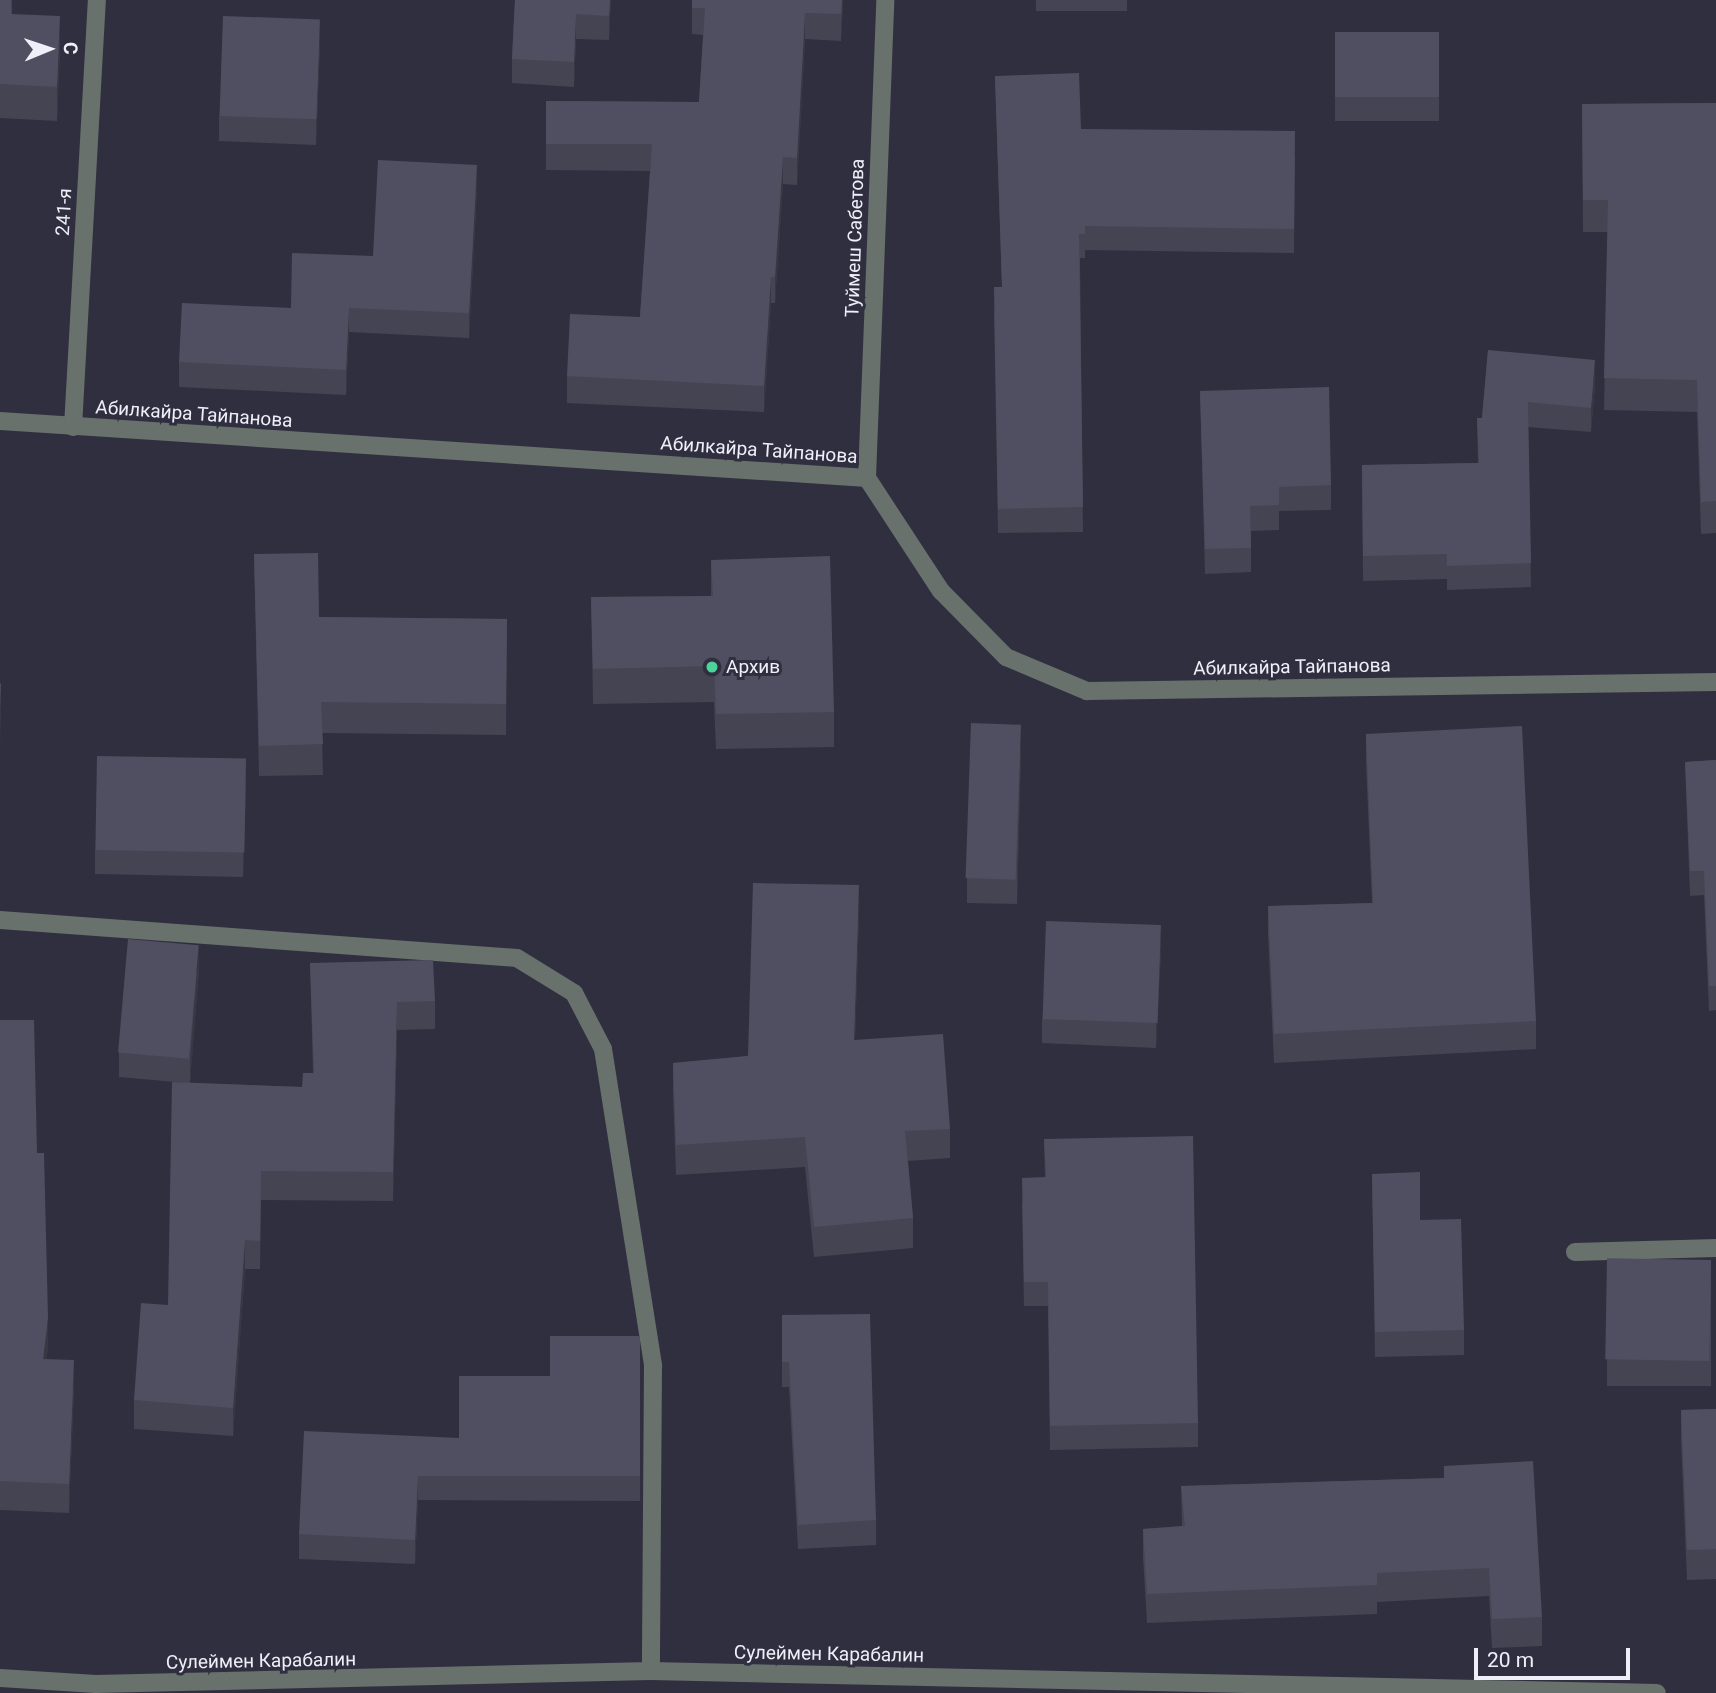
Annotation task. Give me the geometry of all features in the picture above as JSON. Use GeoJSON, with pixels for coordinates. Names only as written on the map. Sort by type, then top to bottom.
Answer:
{"type":"FeatureCollection","features":[{"type":"Feature","properties":{"kind":"street","name":"241-я"},"geometry":{"type":"LineString","coordinates":[[73,427],[97,0]]}},
{"type":"Feature","properties":{"kind":"street","name":"Туймеш Сабетова"},"geometry":{"type":"LineString","coordinates":[[867,478],[885,0]]}},
{"type":"Feature","properties":{"kind":"street","name":"Абилкайра Тайпанова"},"geometry":{"type":"LineString","coordinates":[[0,421],[867,478],[941,591],[1006,657],[1087,691],[1716,682]]}},
{"type":"Feature","properties":{"kind":"street"},"geometry":{"type":"LineString","coordinates":[[0,920],[517,958],[574,993],[603,1049],[653,1366],[651,1671]]}},
{"type":"Feature","properties":{"kind":"street"},"geometry":{"type":"LineString","coordinates":[[1575,1252],[1716,1248]]}},
{"type":"Feature","properties":{"kind":"street","name":"Сулеймен Карабалин"},"geometry":{"type":"LineString","coordinates":[[0,1678],[96,1684],[437,1686],[651,1671],[1657,1693]]}},
{"type":"Feature","properties":{"kind":"building"},"geometry":{"type":"Polygon","coordinates":[[[0,0],[11,0],[11,14],[60,16],[57,87],[0,84],[0,0]]]}},
{"type":"Feature","properties":{"kind":"building"},"geometry":{"type":"Polygon","coordinates":[[[515,0],[610,0],[609,16],[576,14],[574,62],[512,59],[515,0]]]}},
{"type":"Feature","properties":{"kind":"building"},"geometry":{"type":"Polygon","coordinates":[[[692,0],[842,0],[841,14],[805,13],[797,158],[783,157],[764,386],[567,376],[570,314],[640,317],[652,144],[546,144],[546,101],[699,102],[705,8],[692,8],[692,0]]]}},
{"type":"Feature","properties":{"kind":"building"},"geometry":{"type":"Polygon","coordinates":[[[223,16],[320,19],[316,119],[220,116],[223,16]]]}},
{"type":"Feature","properties":{"kind":"building"},"geometry":{"type":"Polygon","coordinates":[[[1335,32],[1439,32],[1439,97],[1335,97],[1335,32]]]}},
{"type":"Feature","properties":{"kind":"building"},"geometry":{"type":"Polygon","coordinates":[[[1079,73],[1081,129],[1295,131],[1294,229],[1085,226],[1085,234],[1079,234],[1083,507],[998,509],[994,287],[1002,287],[995,76],[1079,73]]]}},
{"type":"Feature","properties":{"kind":"building"},"geometry":{"type":"Polygon","coordinates":[[[1716,103],[1716,501],[1701,502],[1697,380],[1604,378],[1608,200],[1583,200],[1582,104],[1716,103]]]}},
{"type":"Feature","properties":{"kind":"building"},"geometry":{"type":"Polygon","coordinates":[[[378,160],[477,165],[469,313],[349,308],[346,370],[179,362],[182,303],[291,308],[292,253],[373,256],[378,160]]]}},
{"type":"Feature","properties":{"kind":"building"},"geometry":{"type":"Polygon","coordinates":[[[1488,350],[1595,360],[1591,408],[1528,402],[1531,563],[1447,566],[1447,554],[1363,556],[1362,465],[1479,463],[1477,418],[1482,418],[1488,350]]]}},
{"type":"Feature","properties":{"kind":"building"},"geometry":{"type":"Polygon","coordinates":[[[1329,387],[1331,485],[1279,487],[1279,505],[1250,506],[1251,548],[1205,549],[1200,391],[1329,387]]]}},
{"type":"Feature","properties":{"kind":"building"},"geometry":{"type":"Polygon","coordinates":[[[318,553],[319,617],[507,619],[506,704],[321,702],[323,744],[259,746],[254,554],[318,553]]]}},
{"type":"Feature","properties":{"kind":"building","name":"Архив"},"geometry":{"type":"Polygon","coordinates":[[[830,556],[834,712],[716,714],[714,666],[593,669],[591,597],[713,596],[711,560],[830,556]]]}},
{"type":"Feature","properties":{"kind":"building"},"geometry":{"type":"Polygon","coordinates":[[[971,723],[1021,725],[1016,880],[966,878],[971,723]]]}},
{"type":"Feature","properties":{"kind":"building"},"geometry":{"type":"Polygon","coordinates":[[[1522,726],[1536,1021],[1274,1034],[1268,906],[1373,903],[1366,734],[1522,726]]]}},
{"type":"Feature","properties":{"kind":"building"},"geometry":{"type":"Polygon","coordinates":[[[97,756],[246,759],[244,853],[95,850],[97,756]]]}},
{"type":"Feature","properties":{"kind":"building"},"geometry":{"type":"Polygon","coordinates":[[[1716,760],[1716,986],[1709,986],[1704,871],[1690,871],[1685,762],[1716,760]]]}},
{"type":"Feature","properties":{"kind":"building"},"geometry":{"type":"Polygon","coordinates":[[[753,883],[859,885],[854,1040],[943,1034],[950,1129],[905,1131],[913,1218],[814,1227],[805,1137],[676,1145],[673,1063],[748,1056],[753,883]]]}},
{"type":"Feature","properties":{"kind":"building"},"geometry":{"type":"Polygon","coordinates":[[[1046,921],[1161,925],[1158,1023],[1043,1019],[1046,921]]]}},
{"type":"Feature","properties":{"kind":"building"},"geometry":{"type":"Polygon","coordinates":[[[128,939],[199,945],[189,1059],[118,1053],[128,939]]]}},
{"type":"Feature","properties":{"kind":"building"},"geometry":{"type":"Polygon","coordinates":[[[433,960],[435,1001],[397,1002],[393,1172],[261,1171],[260,1241],[245,1240],[233,1408],[134,1400],[141,1303],[168,1305],[172,1082],[302,1087],[303,1073],[314,1073],[310,963],[433,960]]]}},
{"type":"Feature","properties":{"kind":"building"},"geometry":{"type":"Polygon","coordinates":[[[0,1020],[34,1020],[37,1153],[44,1153],[48,1318],[43,1359],[74,1360],[69,1484],[0,1481],[0,1020]]]}},
{"type":"Feature","properties":{"kind":"building"},"geometry":{"type":"Polygon","coordinates":[[[1193,1136],[1198,1423],[1050,1426],[1048,1282],[1024,1282],[1022,1178],[1046,1177],[1044,1139],[1193,1136]]]}},
{"type":"Feature","properties":{"kind":"building"},"geometry":{"type":"Polygon","coordinates":[[[1420,1172],[1420,1220],[1461,1219],[1464,1330],[1375,1332],[1372,1174],[1420,1172]]]}},
{"type":"Feature","properties":{"kind":"building"},"geometry":{"type":"Polygon","coordinates":[[[1607,1258],[1711,1260],[1709,1361],[1605,1359],[1607,1258]]]}},
{"type":"Feature","properties":{"kind":"building"},"geometry":{"type":"Polygon","coordinates":[[[870,1314],[876,1520],[798,1525],[789,1362],[782,1362],[782,1315],[870,1314]]]}},
{"type":"Feature","properties":{"kind":"building"},"geometry":{"type":"Polygon","coordinates":[[[550,1336],[640,1336],[640,1476],[418,1476],[415,1540],[299,1534],[304,1431],[459,1438],[459,1376],[550,1376],[550,1336]]]}},
{"type":"Feature","properties":{"kind":"building"},"geometry":{"type":"Polygon","coordinates":[[[1716,1409],[1716,1549],[1687,1550],[1681,1410],[1716,1409]]]}},
{"type":"Feature","properties":{"kind":"building"},"geometry":{"type":"Polygon","coordinates":[[[1533,1461],[1542,1617],[1492,1619],[1489,1568],[1377,1573],[1377,1585],[1147,1594],[1143,1529],[1185,1526],[1181,1486],[1444,1478],[1444,1466],[1533,1461]]]}},
{"type":"Feature","properties":{"kind":"place","name":"Архив"},"geometry":{"type":"Point","coordinates":[712,667]}}]}
